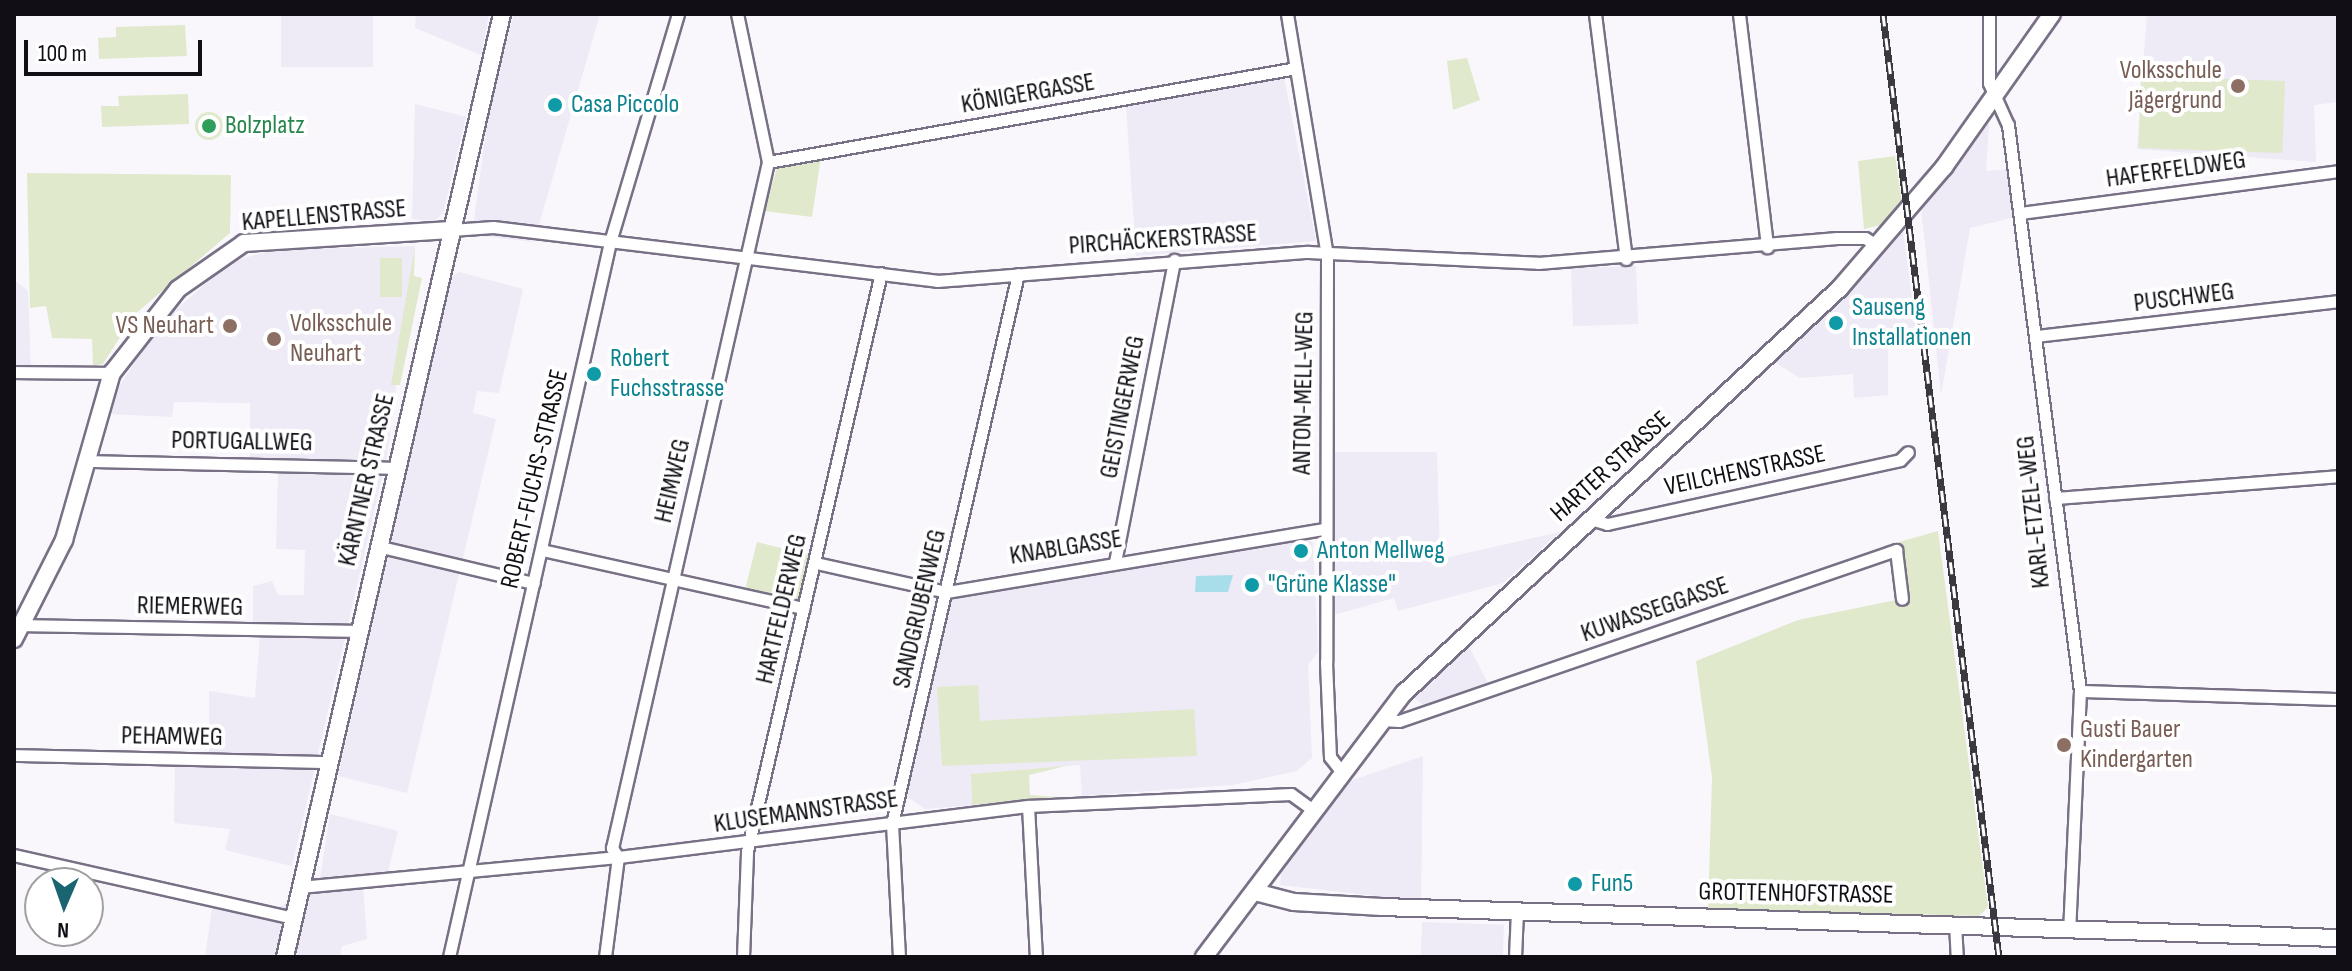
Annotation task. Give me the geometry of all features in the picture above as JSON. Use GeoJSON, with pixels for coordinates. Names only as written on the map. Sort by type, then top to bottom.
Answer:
{"type":"FeatureCollection","features":[{"type":"Feature","properties":{"kind":"main road","name":"KÄRNTNER STRASSE"},"geometry":{"type":"LineString","coordinates":[[285,957],[377,546],[502,14]]}},
{"type":"Feature","properties":{"kind":"main road","name":"HARTER STRASSE"},"geometry":{"type":"LineString","coordinates":[[1204,957],[1381,720],[1459,636],[1590,519],[1878,246],[2052,14]]}},
{"type":"Feature","properties":{"kind":"main road","name":"KAPELLENSTRASSE"},"geometry":{"type":"LineString","coordinates":[[18,632],[64,540],[112,373],[178,289],[232,247],[451,230]]}},
{"type":"Feature","properties":{"kind":"main road","name":"GROTTENHOFSTRASSE"},"geometry":{"type":"LineString","coordinates":[[1255,892],[1294,902],[2338,938]]}},
{"type":"Feature","properties":{"kind":"street","name":"ROBERT-FUCHS-STRASSE"},"geometry":{"type":"LineString","coordinates":[[449,957],[610,242],[678,14]]}},
{"type":"Feature","properties":{"kind":"street","name":"HEIMWEG"},"geometry":{"type":"LineString","coordinates":[[605,957],[618,857],[612,848],[768,162],[737,14]]}},
{"type":"Feature","properties":{"kind":"street","name":"ANTON-MELL-WEG"},"geometry":{"type":"LineString","coordinates":[[1287,14],[1327,255],[1325,529],[1330,757],[1341,771]]}},
{"type":"Feature","properties":{"kind":"street"},"geometry":{"type":"LineString","coordinates":[[1595,14],[1626,259]]}},
{"type":"Feature","properties":{"kind":"street"},"geometry":{"type":"LineString","coordinates":[[1739,14],[1767,247]]}},
{"type":"Feature","properties":{"kind":"street","name":"KARL-ETZEL-WEG"},"geometry":{"type":"LineString","coordinates":[[1989,14],[1995,94],[2008,125],[2080,691],[2069,930]]}},
{"type":"Feature","properties":{"kind":"street","name":"KÖNIGERGASSE"},"geometry":{"type":"LineString","coordinates":[[768,162],[1296,68]]}},
{"type":"Feature","properties":{"kind":"street","name":"HAFERFELDWEG"},"geometry":{"type":"LineString","coordinates":[[2020,213],[2338,171]]}},
{"type":"Feature","properties":{"kind":"street","name":"PIRCHÄCKERSTRASSE"},"geometry":{"type":"LineString","coordinates":[[451,230],[483,226],[937,281],[1174,260],[1327,255],[1626,259],[1851,238],[1878,246]]}},
{"type":"Feature","properties":{"kind":"street","name":"GEISTINGERWEG"},"geometry":{"type":"LineString","coordinates":[[1115,562],[1174,260]]}},
{"type":"Feature","properties":{"kind":"street","name":"HARTFELDERWEG"},"geometry":{"type":"LineString","coordinates":[[743,957],[752,842],[881,273]]}},
{"type":"Feature","properties":{"kind":"street","name":"SANDGRUBENWEG"},"geometry":{"type":"LineString","coordinates":[[899,957],[892,824],[1018,274]]}},
{"type":"Feature","properties":{"kind":"street","name":"PUSCHWEG"},"geometry":{"type":"LineString","coordinates":[[2036,336],[2338,301]]}},
{"type":"Feature","properties":{"kind":"street"},"geometry":{"type":"LineString","coordinates":[[14,372],[112,373]]}},
{"type":"Feature","properties":{"kind":"street","name":"VEILCHENSTRASSE"},"geometry":{"type":"LineString","coordinates":[[1590,519],[1607,524],[1900,460],[1908,452]]}},
{"type":"Feature","properties":{"kind":"street","name":"PORTUGALLWEG"},"geometry":{"type":"LineString","coordinates":[[88,461],[395,468]]}},
{"type":"Feature","properties":{"kind":"street"},"geometry":{"type":"LineString","coordinates":[[2055,498],[2338,476]]}},
{"type":"Feature","properties":{"kind":"street","name":"KNABLGASSE"},"geometry":{"type":"LineString","coordinates":[[816,563],[947,592],[1325,529]]}},
{"type":"Feature","properties":{"kind":"street"},"geometry":{"type":"LineString","coordinates":[[377,546],[534,583]]}},
{"type":"Feature","properties":{"kind":"street"},"geometry":{"type":"LineString","coordinates":[[542,550],[804,608]]}},
{"type":"Feature","properties":{"kind":"street","name":"KUWASSEGGASSE"},"geometry":{"type":"LineString","coordinates":[[1381,720],[1399,721],[1896,550],[1902,599]]}},
{"type":"Feature","properties":{"kind":"street","name":"RIEMERWEG"},"geometry":{"type":"LineString","coordinates":[[18,632],[358,631]]}},
{"type":"Feature","properties":{"kind":"street"},"geometry":{"type":"LineString","coordinates":[[2080,691],[2338,699]]}},
{"type":"Feature","properties":{"kind":"street","name":"PEHAMWEG"},"geometry":{"type":"LineString","coordinates":[[14,755],[328,762]]}},
{"type":"Feature","properties":{"kind":"street","name":"KLUSEMANNSTRASSE"},"geometry":{"type":"LineString","coordinates":[[300,887],[618,857],[1028,806],[1277,794],[1313,810]]}},
{"type":"Feature","properties":{"kind":"street"},"geometry":{"type":"LineString","coordinates":[[1028,806],[1036,957]]}},
{"type":"Feature","properties":{"kind":"street"},"geometry":{"type":"LineString","coordinates":[[14,855],[293,918]]}},
{"type":"Feature","properties":{"kind":"street"},"geometry":{"type":"LineString","coordinates":[[1517,911],[1518,956]]}},
{"type":"Feature","properties":{"kind":"street"},"geometry":{"type":"LineString","coordinates":[[1955,923],[1957,957]]}},
{"type":"Feature","properties":{"kind":"shaded area"},"geometry":{"type":"Polygon","coordinates":[[[281,14],[373,14],[373,67],[281,67],[281,14]]]}},
{"type":"Feature","properties":{"kind":"shaded area"},"geometry":{"type":"Polygon","coordinates":[[[416,14],[489,14],[481,55],[415,28],[416,14]]]}},
{"type":"Feature","properties":{"kind":"shaded area"},"geometry":{"type":"Polygon","coordinates":[[[514,14],[600,14],[534,242],[472,235],[489,108],[514,14]]]}},
{"type":"Feature","properties":{"kind":"shaded area","name":"Volksschule Jägergrund"},"geometry":{"type":"Polygon","coordinates":[[[2147,14],[2338,14],[2338,102],[2314,105],[2316,162],[2137,149],[2147,14]]]}},
{"type":"Feature","properties":{"kind":"shaded area"},"geometry":{"type":"Polygon","coordinates":[[[1284,77],[1316,241],[1136,256],[1126,105],[1284,77]]]}},
{"type":"Feature","properties":{"kind":"shaded area"},"geometry":{"type":"Polygon","coordinates":[[[1982,101],[1989,125],[1986,171],[2009,169],[2015,217],[1970,228],[1941,395],[1919,188],[1982,101]]]}},
{"type":"Feature","properties":{"kind":"shaded area"},"geometry":{"type":"Polygon","coordinates":[[[415,104],[466,117],[443,213],[434,221],[412,219],[415,104]]]}},
{"type":"Feature","properties":{"kind":"shaded area","name":"Sauseng Installationen"},"geometry":{"type":"Polygon","coordinates":[[[1903,230],[1917,336],[1888,342],[1888,395],[1854,398],[1853,374],[1800,378],[1773,361],[1903,230]]]}},
{"type":"Feature","properties":{"kind":"shaded area"},"geometry":{"type":"Polygon","coordinates":[[[415,246],[387,456],[292,866],[225,850],[230,829],[174,823],[175,763],[209,754],[209,691],[255,698],[260,635],[253,635],[253,586],[272,581],[278,595],[304,595],[305,550],[276,549],[278,470],[250,458],[250,403],[174,402],[172,417],[110,414],[117,389],[163,321],[230,262],[273,250],[415,246]]]}},
{"type":"Feature","properties":{"kind":"shaded area"},"geometry":{"type":"Polygon","coordinates":[[[1636,266],[1638,324],[1573,326],[1571,268],[1636,266]]]}},
{"type":"Feature","properties":{"kind":"shaded area"},"geometry":{"type":"Polygon","coordinates":[[[459,272],[523,289],[499,393],[477,391],[473,413],[496,419],[407,793],[338,776],[451,277],[459,272]]]}},
{"type":"Feature","properties":{"kind":"shaded area"},"geometry":{"type":"Polygon","coordinates":[[[14,280],[28,291],[31,370],[14,370],[14,280]]]}},
{"type":"Feature","properties":{"kind":"shaded area"},"geometry":{"type":"Polygon","coordinates":[[[1332,452],[1437,452],[1440,559],[1560,532],[1503,583],[1398,611],[1394,598],[1334,615],[1332,452]]]}},
{"type":"Feature","properties":{"kind":"shaded area"},"geometry":{"type":"Polygon","coordinates":[[[1306,538],[1313,543],[1318,652],[1308,665],[1312,758],[1297,771],[1232,785],[1082,796],[1080,765],[971,774],[972,805],[925,809],[906,796],[951,602],[962,593],[1306,538]]]}},
{"type":"Feature","properties":{"kind":"shaded area"},"geometry":{"type":"Polygon","coordinates":[[[1467,643],[1489,685],[1426,707],[1413,697],[1467,643]]]}},
{"type":"Feature","properties":{"kind":"shaded area"},"geometry":{"type":"Polygon","coordinates":[[[1423,756],[1421,901],[1280,885],[1282,867],[1341,784],[1423,756]]]}},
{"type":"Feature","properties":{"kind":"shaded area"},"geometry":{"type":"Polygon","coordinates":[[[330,814],[398,831],[388,872],[367,874],[363,885],[367,939],[342,946],[340,957],[205,957],[214,894],[279,908],[320,878],[330,814]]]}},
{"type":"Feature","properties":{"kind":"shaded area"},"geometry":{"type":"Polygon","coordinates":[[[1422,922],[1504,925],[1503,957],[1421,957],[1422,922]]]}},
{"type":"Feature","properties":{"kind":"green space"},"geometry":{"type":"Polygon","coordinates":[[[185,25],[187,56],[99,59],[98,38],[116,37],[116,27],[185,25]]]}},
{"type":"Feature","properties":{"kind":"green space"},"geometry":{"type":"Polygon","coordinates":[[[1467,58],[1480,100],[1453,110],[1447,61],[1467,58]]]}},
{"type":"Feature","properties":{"kind":"green space"},"geometry":{"type":"Polygon","coordinates":[[[2141,76],[2285,81],[2282,153],[2138,148],[2141,76]]]}},
{"type":"Feature","properties":{"kind":"green space"},"geometry":{"type":"Polygon","coordinates":[[[188,94],[189,124],[102,127],[101,106],[119,106],[118,96],[188,94]]]}},
{"type":"Feature","properties":{"kind":"green space","name":"Bolzplatz"},"geometry":{"type":"Polygon","coordinates":[[[209,112],[219,116],[223,126],[219,136],[209,140],[199,136],[195,126],[199,116],[209,112]]]}},
{"type":"Feature","properties":{"kind":"green space"},"geometry":{"type":"Polygon","coordinates":[[[1895,156],[1902,204],[1885,224],[1864,229],[1858,161],[1895,156]]]}},
{"type":"Feature","properties":{"kind":"green space"},"geometry":{"type":"Polygon","coordinates":[[[821,157],[812,217],[764,211],[778,165],[821,157]]]}},
{"type":"Feature","properties":{"kind":"green space"},"geometry":{"type":"Polygon","coordinates":[[[27,173],[231,175],[230,233],[134,315],[103,364],[93,366],[92,339],[52,338],[46,306],[30,308],[27,173]]]}},
{"type":"Feature","properties":{"kind":"green space"},"geometry":{"type":"Polygon","coordinates":[[[415,246],[414,276],[422,278],[400,385],[391,385],[415,246]]]}},
{"type":"Feature","properties":{"kind":"green space"},"geometry":{"type":"Polygon","coordinates":[[[380,258],[402,258],[402,297],[380,297],[380,258]]]}},
{"type":"Feature","properties":{"kind":"green space"},"geometry":{"type":"Polygon","coordinates":[[[1938,531],[1988,907],[1979,916],[1708,909],[1712,777],[1696,661],[1798,620],[1901,599],[1899,542],[1938,531]]]}},
{"type":"Feature","properties":{"kind":"green space"},"geometry":{"type":"Polygon","coordinates":[[[757,542],[813,556],[801,605],[745,591],[757,542]]]}},
{"type":"Feature","properties":{"kind":"green space"},"geometry":{"type":"Polygon","coordinates":[[[978,685],[980,721],[1194,709],[1197,756],[942,766],[937,687],[978,685]]]}},
{"type":"Feature","properties":{"kind":"green space"},"geometry":{"type":"Polygon","coordinates":[[[1066,766],[1029,775],[1030,795],[1058,797],[972,805],[971,774],[1066,766]]]}},
{"type":"Feature","properties":{"kind":"water"},"geometry":{"type":"Polygon","coordinates":[[[1233,575],[1228,592],[1195,592],[1196,576],[1233,575]]]}},
{"type":"Feature","properties":{"kind":"railway"},"geometry":{"type":"LineString","coordinates":[[1883,14],[1999,957]]}},
{"type":"Feature","properties":{"kind":"place","name":"Volksschule Jägergrund"},"geometry":{"type":"Point","coordinates":[2238,86]}},
{"type":"Feature","properties":{"kind":"place","name":"Casa Piccolo"},"geometry":{"type":"Point","coordinates":[555,105]}},
{"type":"Feature","properties":{"kind":"place","name":"Bolzplatz"},"geometry":{"type":"Point","coordinates":[209,126]}},
{"type":"Feature","properties":{"kind":"place","name":"Sauseng Installationen"},"geometry":{"type":"Point","coordinates":[1836,323]}},
{"type":"Feature","properties":{"kind":"place","name":"VS Neuhart"},"geometry":{"type":"Point","coordinates":[230,326]}},
{"type":"Feature","properties":{"kind":"place","name":"Volksschule Neuhart"},"geometry":{"type":"Point","coordinates":[274,339]}},
{"type":"Feature","properties":{"kind":"place","name":"Robert Fuchsstrasse"},"geometry":{"type":"Point","coordinates":[594,374]}},
{"type":"Feature","properties":{"kind":"place","name":"Anton Mellweg"},"geometry":{"type":"Point","coordinates":[1301,551]}},
{"type":"Feature","properties":{"kind":"place","name":"\"Grüne Klasse\""},"geometry":{"type":"Point","coordinates":[1252,585]}},
{"type":"Feature","properties":{"kind":"place","name":"Gusti Bauer Kindergarten"},"geometry":{"type":"Point","coordinates":[2064,745]}},
{"type":"Feature","properties":{"kind":"place","name":"Fun5"},"geometry":{"type":"Point","coordinates":[1575,884]}}]}
